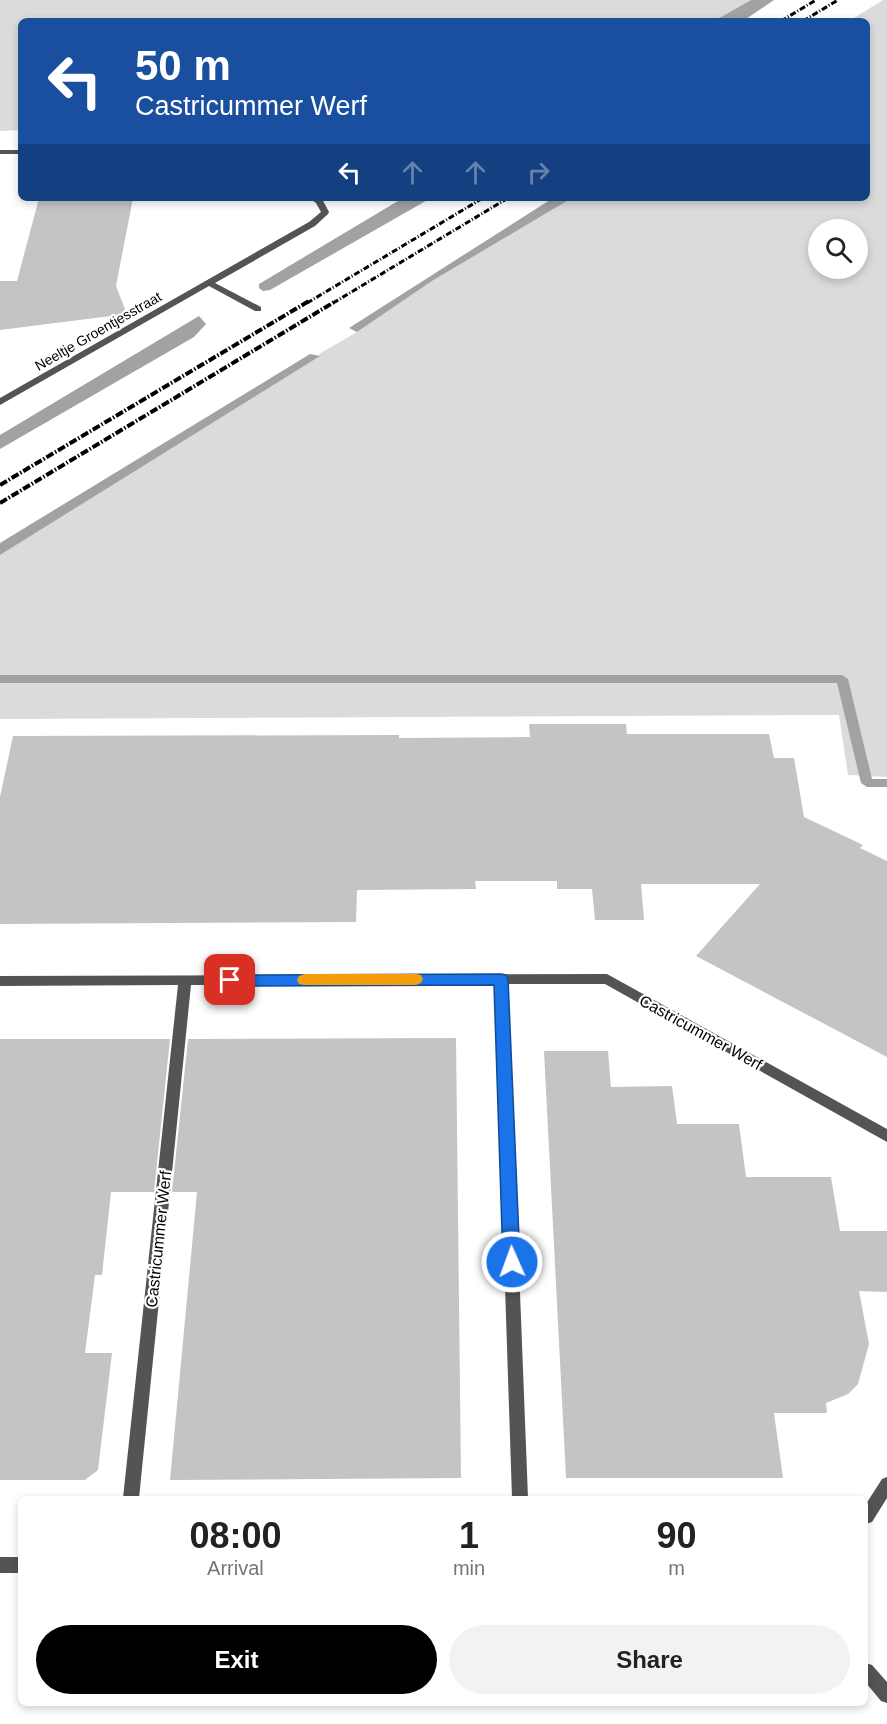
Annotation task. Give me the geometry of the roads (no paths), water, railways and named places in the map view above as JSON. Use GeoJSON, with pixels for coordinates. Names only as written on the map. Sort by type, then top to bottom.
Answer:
{"type":"FeatureCollection","features":[{"type":"Feature","properties":{"kind":"street"},"geometry":{"type":"LineString","coordinates":[[0,152],[18,152]]}},
{"type":"Feature","properties":{"kind":"street","name":"Neeltje Groentjesstraat"},"geometry":{"type":"LineString","coordinates":[[0,402],[312,224],[325,212],[319,201]]}},
{"type":"Feature","properties":{"kind":"street"},"geometry":{"type":"LineString","coordinates":[[209,283],[258,309]]}},
{"type":"Feature","properties":{"kind":"street"},"geometry":{"type":"LineString","coordinates":[[501,979],[520,1496]]}},
{"type":"Feature","properties":{"kind":"street","name":"Castricummer Werf"},"geometry":{"type":"LineString","coordinates":[[0,981],[607,979],[887,1136]]}},
{"type":"Feature","properties":{"kind":"street","name":"Castricummer Werf"},"geometry":{"type":"LineString","coordinates":[[131,1496],[184,980]]}},
{"type":"Feature","properties":{"kind":"street"},"geometry":{"type":"LineString","coordinates":[[868,1514],[887,1484]]}},
{"type":"Feature","properties":{"kind":"street"},"geometry":{"type":"LineString","coordinates":[[0,1565],[18,1565]]}},
{"type":"Feature","properties":{"kind":"street"},"geometry":{"type":"LineString","coordinates":[[868,1673],[887,1695]]}},
{"type":"Feature","properties":{"kind":"waterway"},"geometry":{"type":"LineString","coordinates":[[0,679],[842,679],[867,783],[887,783]]}},
{"type":"Feature","properties":{"kind":"railway"},"geometry":{"type":"LineString","coordinates":[[786,18],[816,0]]}},
{"type":"Feature","properties":{"kind":"railway"},"geometry":{"type":"LineString","coordinates":[[808,18],[838,0]]}},
{"type":"Feature","properties":{"kind":"railway"},"geometry":{"type":"LineString","coordinates":[[307,303],[478,201]]}},
{"type":"Feature","properties":{"kind":"railway"},"geometry":{"type":"LineString","coordinates":[[333,303],[503,201]]}},
{"type":"Feature","properties":{"kind":"railway"},"geometry":{"type":"LineString","coordinates":[[0,485],[309,301]]}},
{"type":"Feature","properties":{"kind":"railway"},"geometry":{"type":"LineString","coordinates":[[0,503],[336,301]]}}]}
